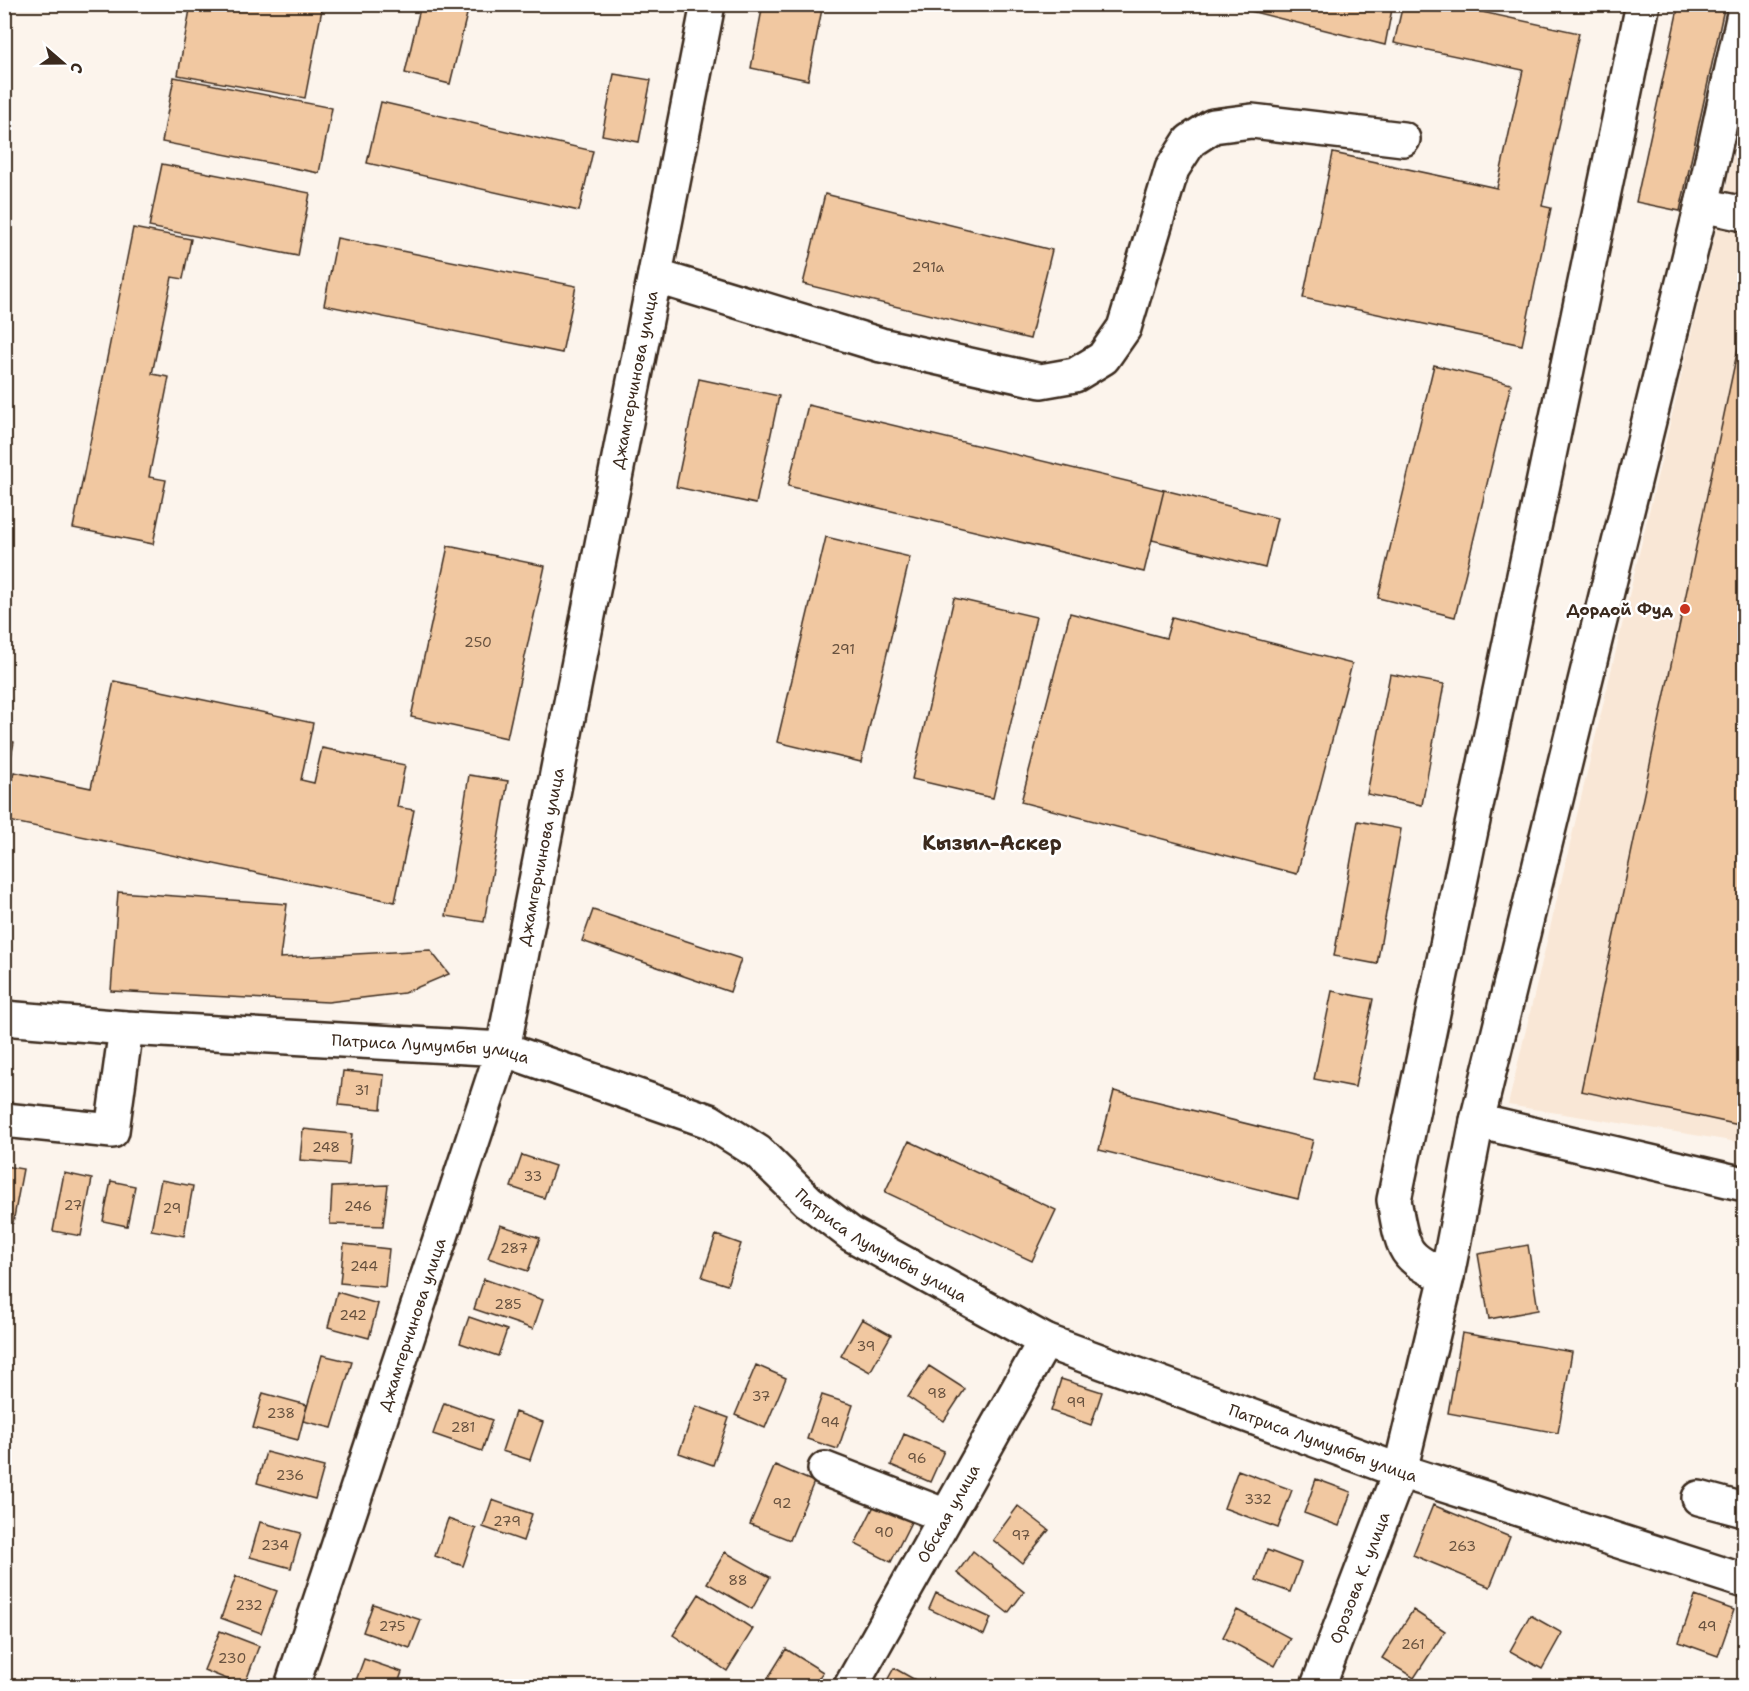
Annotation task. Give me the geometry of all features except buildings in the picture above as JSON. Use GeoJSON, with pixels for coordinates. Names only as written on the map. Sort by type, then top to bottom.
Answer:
{"type":"FeatureCollection","features":[{"type":"Feature","properties":{"kind":"street","name":"Джамгерчинова улица"},"geometry":{"type":"LineString","coordinates":[[292,1686],[503,1049],[708,4]]}},
{"type":"Feature","properties":{"kind":"street"},"geometry":{"type":"LineString","coordinates":[[1447,1276],[1409,1254],[1400,1230],[1394,1200],[1643,4]]}},
{"type":"Feature","properties":{"kind":"street","name":"Орозова К. улица"},"geometry":{"type":"LineString","coordinates":[[1318,1686],[1400,1471],[1447,1276],[1477,1121],[1701,205],[1744,14]]}},
{"type":"Feature","properties":{"kind":"street"},"geometry":{"type":"LineString","coordinates":[[655,276],[880,345],[1041,381],[1075,375],[1103,358],[1124,328],[1172,169],[1190,141],[1213,126],[1252,122],[1403,139]]}},
{"type":"Feature","properties":{"kind":"street"},"geometry":{"type":"LineString","coordinates":[[1701,205],[1744,214]]}},
{"type":"Feature","properties":{"kind":"street","name":"Патриса Лумумбы улица"},"geometry":{"type":"LineString","coordinates":[[4,1018],[126,1028],[503,1049],[709,1121],[758,1152],[808,1201],[851,1234],[1045,1341],[1400,1471],[1744,1581]]}},
{"type":"Feature","properties":{"kind":"street"},"geometry":{"type":"LineString","coordinates":[[4,1120],[112,1131],[126,1028]]}},
{"type":"Feature","properties":{"kind":"street"},"geometry":{"type":"LineString","coordinates":[[1477,1121],[1744,1184]]}},
{"type":"Feature","properties":{"kind":"street","name":"Обская улица"},"geometry":{"type":"LineString","coordinates":[[851,1686],[1045,1341]]}},
{"type":"Feature","properties":{"kind":"street"},"geometry":{"type":"LineString","coordinates":[[825,1469],[946,1516]]}},
{"type":"Feature","properties":{"kind":"street"},"geometry":{"type":"LineString","coordinates":[[1699,1498],[1744,1510]]}},
{"type":"Feature","properties":{"kind":"shaded area","name":"Дордой Фуд"},"geometry":{"type":"Polygon","coordinates":[[[1744,112],[1744,1143],[1508,1105],[1744,112]]]}},
{"type":"Feature","properties":{"kind":"place","name":"Дордой Фуд"},"geometry":{"type":"Point","coordinates":[1685,609]}},
{"type":"Feature","properties":{"kind":"district","name":"Кызыл-Аскер"},"geometry":{"type":"Point","coordinates":[992,843]}}]}
